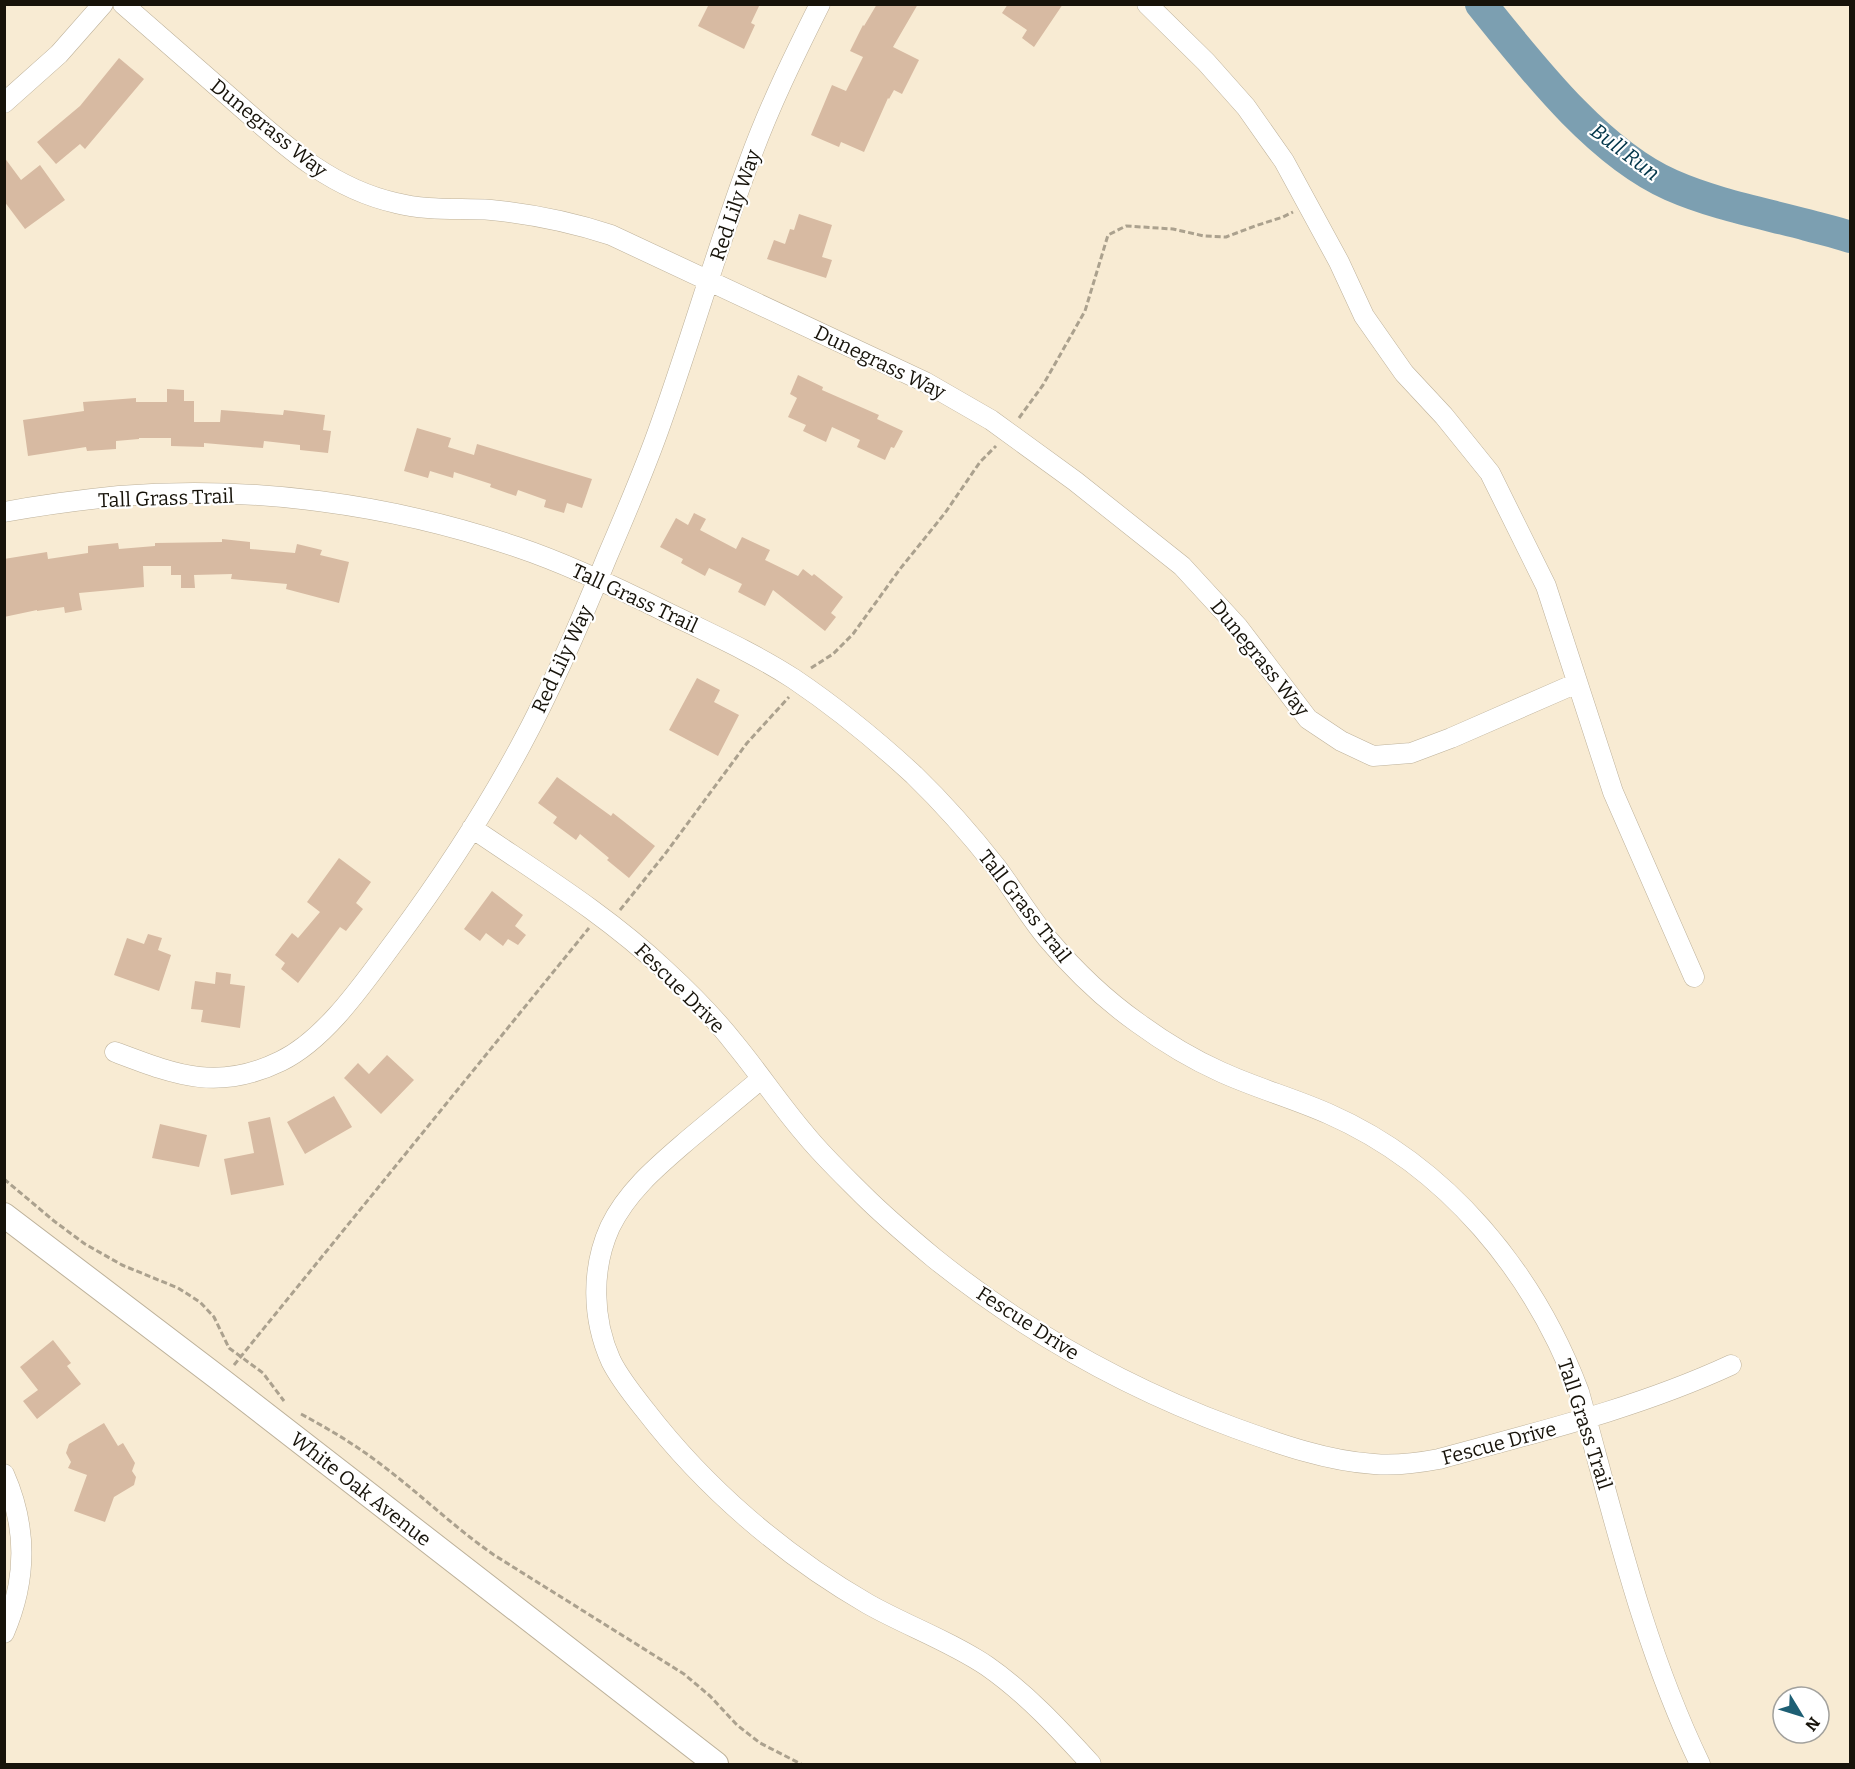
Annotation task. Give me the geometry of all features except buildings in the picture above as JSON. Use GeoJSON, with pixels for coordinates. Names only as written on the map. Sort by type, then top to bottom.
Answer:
{"type":"FeatureCollection","features":[{"type":"Feature","properties":{"kind":"street"},"geometry":{"type":"LineString","coordinates":[[4,103],[59,54],[103,4]]}},
{"type":"Feature","properties":{"kind":"street","name":"Dunegrass Way"},"geometry":{"type":"LineString","coordinates":[[123,4],[309,165],[340,184],[373,197],[408,206],[512,212],[583,226],[611,236],[710,280],[925,382],[991,420],[1075,481],[1182,566],[1239,627],[1308,719],[1341,741],[1373,756],[1411,753],[1577,683]]}},
{"type":"Feature","properties":{"kind":"street","name":"Red Lily Way"},"geometry":{"type":"LineString","coordinates":[[115,1052],[171,1072],[204,1078],[251,1072],[291,1055],[321,1032],[413,917],[498,787],[544,700],[598,580],[638,486],[661,424],[760,133],[785,74],[820,4]]}},
{"type":"Feature","properties":{"kind":"street"},"geometry":{"type":"LineString","coordinates":[[1148,4],[1199,54],[1246,107],[1284,161],[1339,262],[1364,316],[1404,373],[1444,416],[1490,473],[1546,586],[1613,792],[1694,977]]}},
{"type":"Feature","properties":{"kind":"street","name":"Tall Grass Trail"},"geometry":{"type":"LineString","coordinates":[[4,512],[84,500],[154,494],[228,495],[312,502],[400,516],[471,533],[519,548],[598,580],[707,632],[800,683],[862,730],[922,784],[978,844],[1069,963],[1115,1006],[1170,1045],[1218,1071],[1314,1108],[1364,1132],[1414,1165],[1455,1200],[1494,1242],[1542,1310],[1570,1368],[1653,1651],[1669,1696],[1700,1764]]}},
{"type":"Feature","properties":{"kind":"street","name":"Fescue Drive"},"geometry":{"type":"LineString","coordinates":[[472,828],[604,919],[639,946],[691,995],[730,1038],[806,1135],[866,1198],[950,1270],[994,1304],[1090,1364],[1202,1416],[1309,1452],[1345,1460],[1395,1465],[1439,1459],[1586,1419],[1669,1392],[1731,1365]]}},
{"type":"Feature","properties":{"kind":"street"},"geometry":{"type":"LineString","coordinates":[[761,1079],[648,1174],[626,1200],[611,1226],[599,1260],[596,1294],[601,1330],[612,1362],[633,1394],[665,1435],[728,1500],[756,1524],[812,1568],[868,1604],[950,1645],[986,1666],[1041,1710],[1091,1764]]}},
{"type":"Feature","properties":{"kind":"street","name":"White Oak Avenue"},"geometry":{"type":"LineString","coordinates":[[4,1215],[221,1380],[716,1764]]}},
{"type":"Feature","properties":{"kind":"street"},"geometry":{"type":"LineString","coordinates":[[4,1474],[17,1510],[22,1555],[18,1590],[4,1633]]}},
{"type":"Feature","properties":{"kind":"path"},"geometry":{"type":"LineString","coordinates":[[221,1380],[604,919],[665,854],[747,743],[812,666],[833,654],[853,634],[900,569],[945,513],[980,462],[1008,433],[1043,385],[1085,311],[1108,235],[1126,226],[1173,229],[1204,236],[1226,237],[1283,218],[1307,203]]}},
{"type":"Feature","properties":{"kind":"path"},"geometry":{"type":"LineString","coordinates":[[4,1179],[85,1244],[122,1266],[178,1288],[200,1302],[214,1317],[229,1348],[263,1373],[285,1404]]}},
{"type":"Feature","properties":{"kind":"path"},"geometry":{"type":"LineString","coordinates":[[297,1412],[331,1430],[373,1458],[469,1538],[494,1555],[684,1674],[710,1696],[737,1725],[760,1743],[801,1764]]}},
{"type":"Feature","properties":{"kind":"waterway","name":"Bull Run"},"geometry":{"type":"LineString","coordinates":[[1481,4],[1567,106],[1618,152],[1644,171],[1704,198],[1850,237]]}}]}
